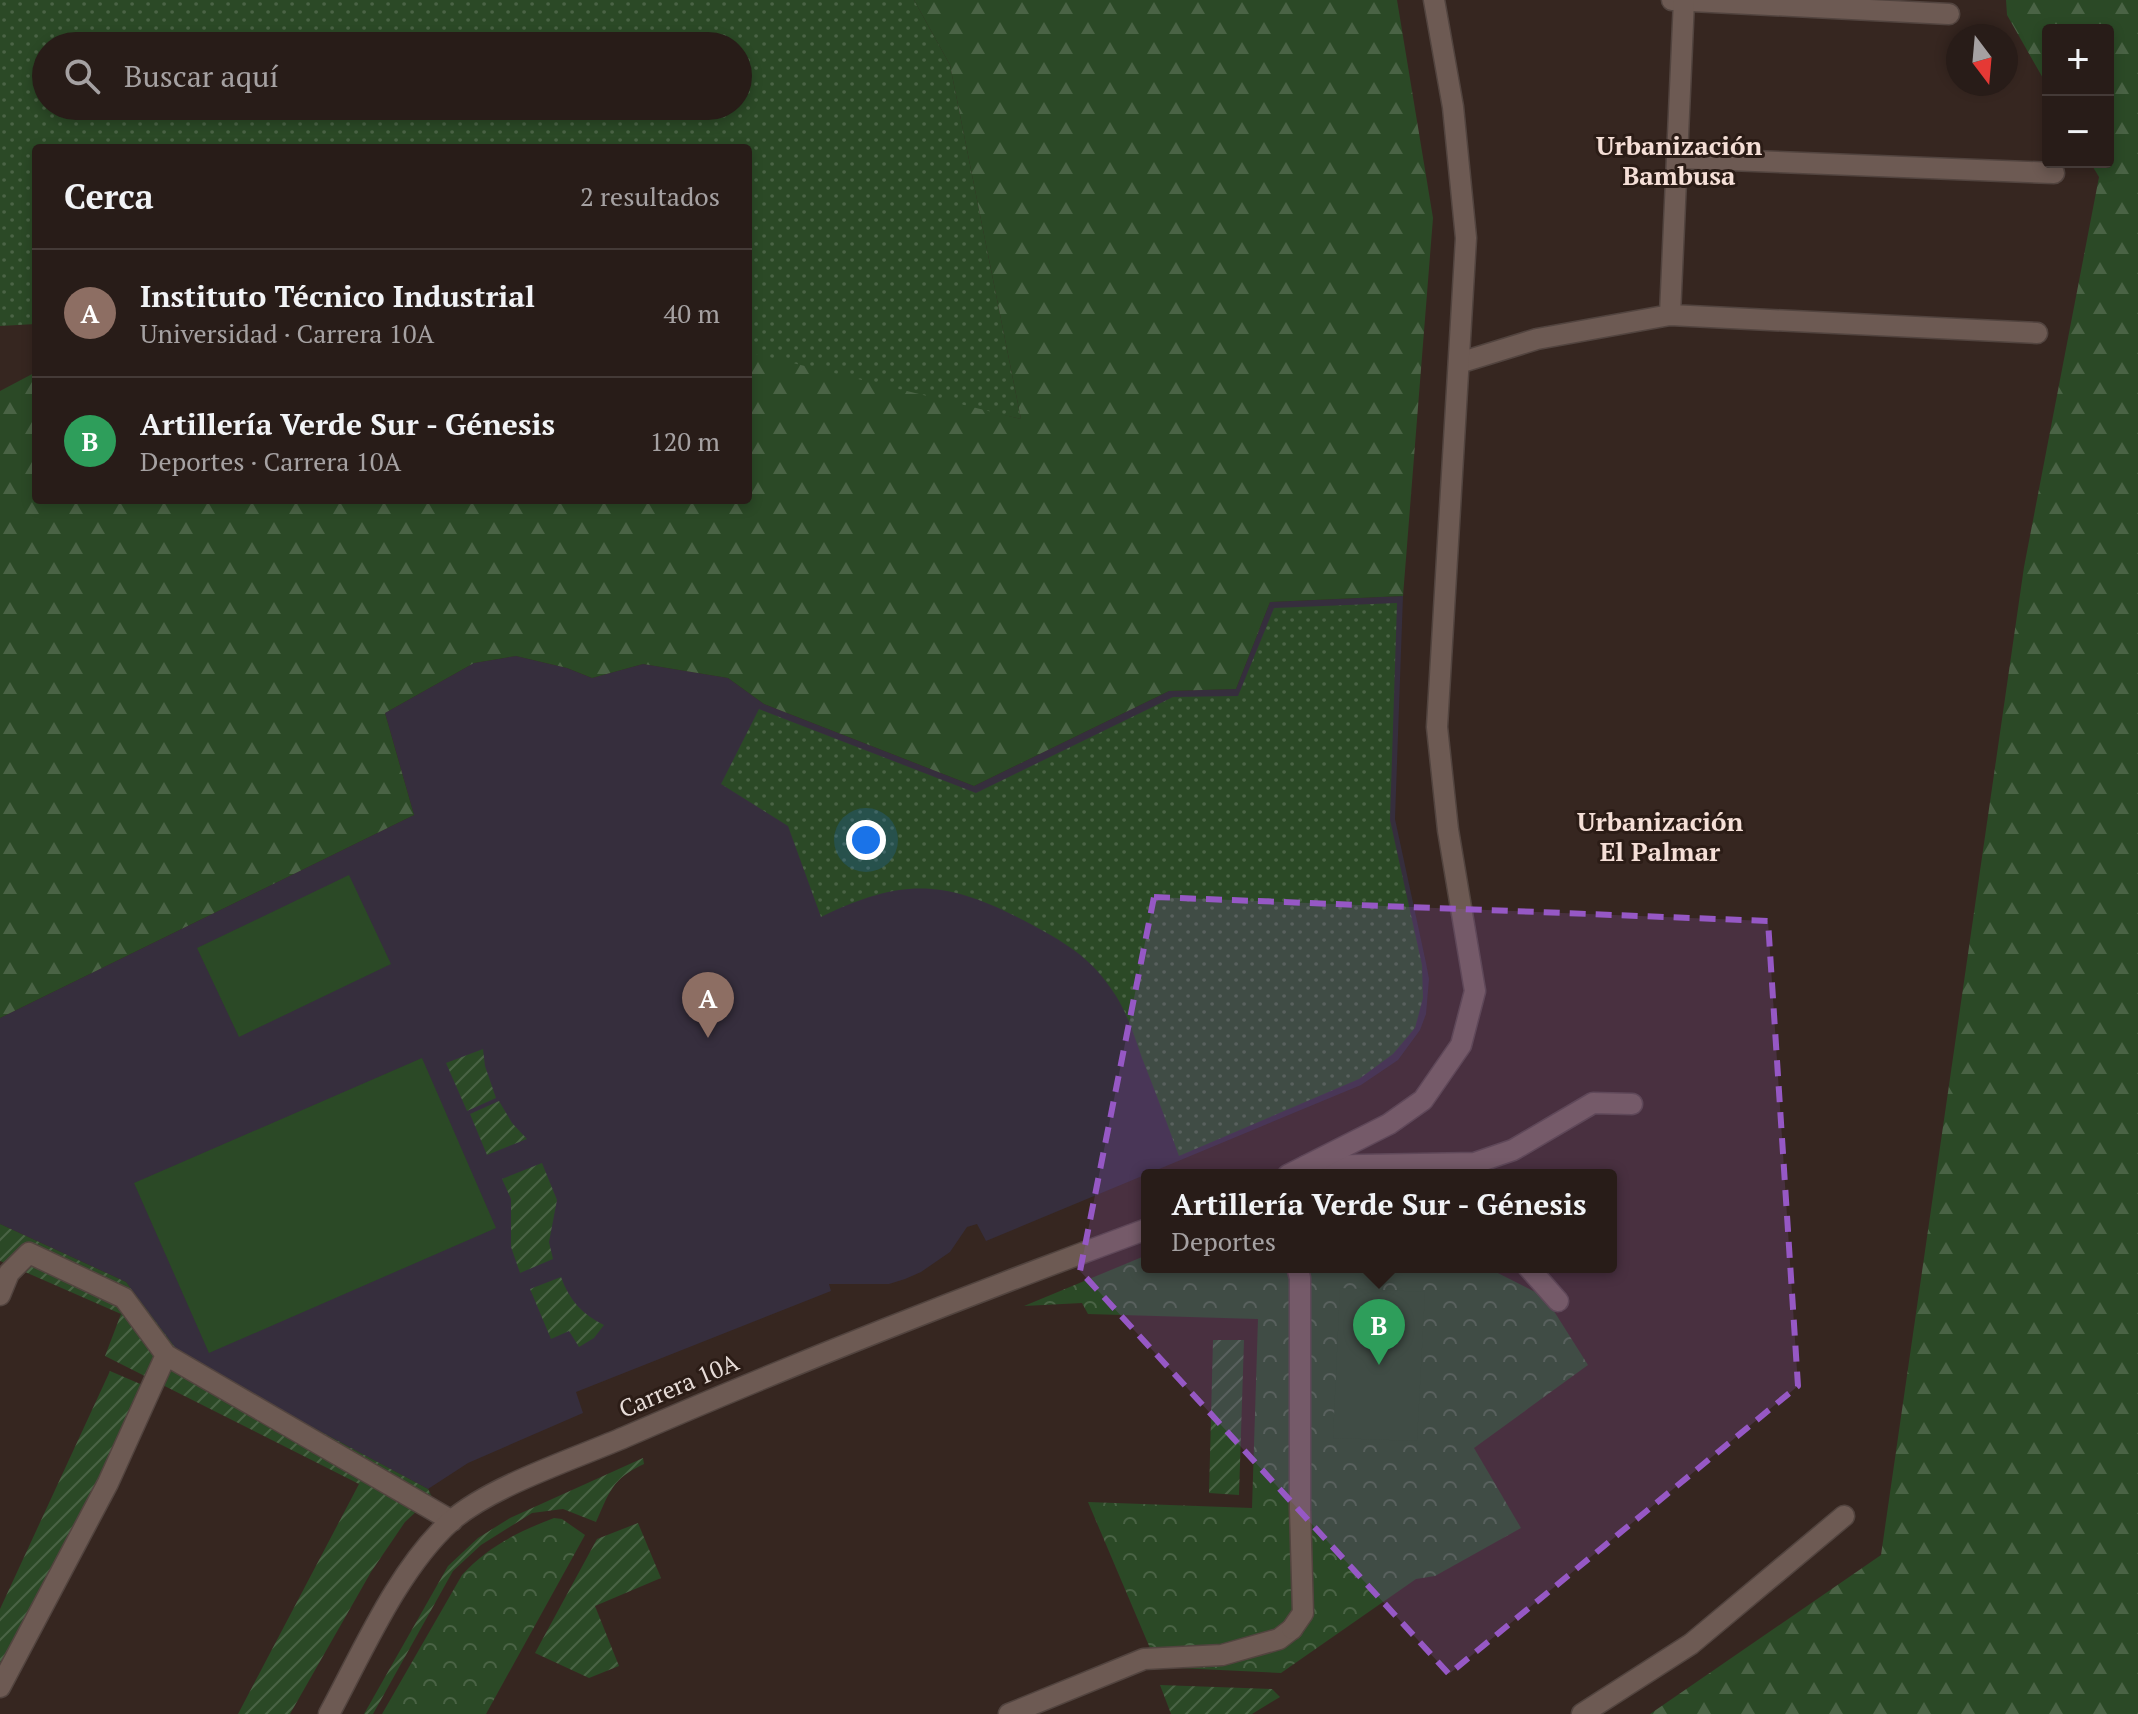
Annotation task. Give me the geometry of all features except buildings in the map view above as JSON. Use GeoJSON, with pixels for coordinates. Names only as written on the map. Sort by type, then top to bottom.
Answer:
{"type":"FeatureCollection","features":[{"type":"Feature","properties":{"kind":"street"},"geometry":{"type":"LineString","coordinates":[[1299,1169],[1389,1124],[1423,1100],[1461,1045],[1475,991],[1448,830],[1437,727],[1466,238],[1453,107],[1437,0]]}},
{"type":"Feature","properties":{"kind":"street"},"geometry":{"type":"LineString","coordinates":[[1672,0],[1949,14]]}},
{"type":"Feature","properties":{"kind":"street"},"geometry":{"type":"LineString","coordinates":[[1670,315],[1684,0]]}},
{"type":"Feature","properties":{"kind":"street"},"geometry":{"type":"LineString","coordinates":[[1677,158],[2054,173]]}},
{"type":"Feature","properties":{"kind":"street"},"geometry":{"type":"LineString","coordinates":[[1459,363],[1537,339],[1670,315],[2037,333]]}},
{"type":"Feature","properties":{"kind":"street"},"geometry":{"type":"LineString","coordinates":[[1441,1169],[1475,1163],[1513,1150],[1593,1103],[1632,1104]]}},
{"type":"Feature","properties":{"kind":"street","name":"Carrera 10A"},"geometry":{"type":"LineString","coordinates":[[329,1714],[411,1565],[452,1521],[489,1496],[687,1410],[955,1300],[1141,1231]]}},
{"type":"Feature","properties":{"kind":"street"},"geometry":{"type":"LineString","coordinates":[[0,1295],[9,1273],[29,1253],[124,1298],[166,1355],[452,1521]]}},
{"type":"Feature","properties":{"kind":"street"},"geometry":{"type":"LineString","coordinates":[[1009,1714],[1144,1659],[1222,1655],[1279,1639],[1292,1629],[1303,1613],[1299,1273]]}},
{"type":"Feature","properties":{"kind":"street"},"geometry":{"type":"LineString","coordinates":[[1533,1273],[1558,1301]]}},
{"type":"Feature","properties":{"kind":"street"},"geometry":{"type":"LineString","coordinates":[[0,1687],[108,1483],[166,1355]]}},
{"type":"Feature","properties":{"kind":"street"},"geometry":{"type":"LineString","coordinates":[[1582,1714],[1691,1644],[1844,1516]]}},
{"type":"Feature","properties":{"kind":"highlighted area"},"geometry":{"type":"Polygon","coordinates":[[[1154,897],[1768,921],[1798,1386],[1449,1674],[1080,1271],[1154,897]]]}},
{"type":"Feature","properties":{"kind":"shaded area"},"geometry":{"type":"Polygon","coordinates":[[[1403,596],[1395,819],[1429,979],[1426,1014],[1420,1030],[1398,1060],[1361,1085],[1159,1169],[1141,1169],[1141,1177],[986,1241],[977,1224],[967,1227],[950,1252],[905,1279],[889,1284],[829,1284],[831,1291],[576,1392],[583,1413],[468,1463],[428,1489],[182,1358],[126,1282],[0,1224],[0,1018],[414,815],[385,713],[474,663],[516,656],[567,668],[592,678],[643,664],[728,678],[764,704],[974,786],[1169,691],[1236,689],[1270,602],[1403,596]]]}},
{"type":"Feature","properties":{"kind":"green space"},"geometry":{"type":"Polygon","coordinates":[[[0,0],[914,0],[950,65],[1021,419],[752,361],[752,144],[32,144],[32,324],[0,326],[0,0]]]}},
{"type":"Feature","properties":{"kind":"green space"},"geometry":{"type":"Polygon","coordinates":[[[914,0],[1397,0],[1433,218],[1403,596],[1270,602],[1236,689],[1169,691],[974,786],[764,704],[728,678],[643,664],[592,678],[567,668],[516,656],[474,663],[385,713],[414,815],[0,1018],[0,391],[32,374],[32,504],[752,504],[752,353],[1021,419],[950,65],[914,0]]]}},
{"type":"Feature","properties":{"kind":"green space"},"geometry":{"type":"Polygon","coordinates":[[[2006,0],[2138,0],[2138,1714],[1650,1714],[1881,1555],[2024,567],[2099,177],[2094,168],[2114,168],[2114,24],[2042,24],[2042,76],[2018,34],[2018,24],[2012,24],[2007,15],[2006,0]]]}},
{"type":"Feature","properties":{"kind":"green space"},"geometry":{"type":"Polygon","coordinates":[[[1397,603],[1390,820],[1422,965],[1423,998],[1415,1028],[1393,1054],[1359,1079],[1179,1156],[1124,1011],[1107,982],[1076,951],[995,906],[945,891],[922,888],[875,895],[821,917],[788,826],[721,784],[759,709],[976,793],[1173,697],[1238,696],[1274,608],[1397,603]]]}},
{"type":"Feature","properties":{"kind":"green space"},"geometry":{"type":"Polygon","coordinates":[[[349,875],[391,964],[239,1037],[197,948],[349,875]]]}},
{"type":"Feature","properties":{"kind":"green space"},"geometry":{"type":"Polygon","coordinates":[[[483,1049],[485,1066],[496,1098],[467,1111],[446,1063],[483,1049]]]}},
{"type":"Feature","properties":{"kind":"green space"},"geometry":{"type":"Polygon","coordinates":[[[422,1058],[496,1228],[209,1353],[134,1183],[422,1058]]]}},
{"type":"Feature","properties":{"kind":"green space"},"geometry":{"type":"Polygon","coordinates":[[[499,1101],[512,1123],[527,1139],[487,1155],[470,1114],[499,1101]]]}},
{"type":"Feature","properties":{"kind":"green space"},"geometry":{"type":"Polygon","coordinates":[[[542,1163],[557,1200],[549,1242],[553,1259],[520,1273],[511,1247],[511,1199],[502,1179],[542,1163]]]}},
{"type":"Feature","properties":{"kind":"green space"},"geometry":{"type":"Polygon","coordinates":[[[0,1224],[126,1282],[183,1358],[428,1489],[432,1497],[405,1522],[371,1572],[290,1714],[238,1714],[359,1484],[105,1356],[121,1314],[0,1261],[0,1224]]]}},
{"type":"Feature","properties":{"kind":"green space"},"geometry":{"type":"Polygon","coordinates":[[[1141,1257],[1141,1273],[1498,1273],[1545,1297],[1588,1365],[1474,1448],[1521,1528],[1435,1576],[1416,1579],[1281,1673],[1158,1667],[1088,1502],[1252,1508],[1258,1319],[1088,1314],[1082,1303],[1024,1306],[1141,1257]]]}},
{"type":"Feature","properties":{"kind":"green space"},"geometry":{"type":"Polygon","coordinates":[[[561,1277],[578,1306],[604,1325],[594,1338],[579,1347],[569,1331],[551,1339],[530,1289],[561,1277]]]}},
{"type":"Feature","properties":{"kind":"green space"},"geometry":{"type":"Polygon","coordinates":[[[1340,1288],[1425,1292],[1417,1441],[1333,1438],[1340,1288]]]}},
{"type":"Feature","properties":{"kind":"green space"},"geometry":{"type":"Polygon","coordinates":[[[1213,1340],[1244,1340],[1239,1495],[1209,1493],[1213,1340]]]}},
{"type":"Feature","properties":{"kind":"green space"},"geometry":{"type":"Polygon","coordinates":[[[110,1371],[152,1389],[0,1677],[0,1609],[110,1371]]]}},
{"type":"Feature","properties":{"kind":"green space"},"geometry":{"type":"Polygon","coordinates":[[[643,1458],[644,1464],[625,1475],[613,1487],[596,1522],[563,1509],[532,1513],[481,1545],[453,1571],[373,1714],[364,1714],[448,1566],[478,1538],[510,1518],[643,1458]]]}},
{"type":"Feature","properties":{"kind":"green space"},"geometry":{"type":"Polygon","coordinates":[[[554,1518],[562,1519],[585,1535],[486,1714],[382,1714],[462,1575],[504,1541],[554,1518]]]}},
{"type":"Feature","properties":{"kind":"green space"},"geometry":{"type":"Polygon","coordinates":[[[638,1523],[661,1578],[595,1606],[619,1666],[589,1678],[535,1653],[597,1539],[638,1523]]]}},
{"type":"Feature","properties":{"kind":"green space"},"geometry":{"type":"Polygon","coordinates":[[[1160,1685],[1272,1689],[1280,1697],[1252,1714],[1171,1714],[1160,1685]]]}},
{"type":"Feature","properties":{"kind":"place","name":"Instituto Técnico Industrial"},"geometry":{"type":"Point","coordinates":[708,1038]}},
{"type":"Feature","properties":{"kind":"place","name":"Artillería Verde Sur - Génesis"},"geometry":{"type":"Point","coordinates":[1379,1365]}},
{"type":"Feature","properties":{"kind":"district","name":"Urbanización Bambusa"},"geometry":{"type":"Point","coordinates":[1679,161]}},
{"type":"Feature","properties":{"kind":"district","name":"Urbanización El Palmar"},"geometry":{"type":"Point","coordinates":[1660,837]}}]}
